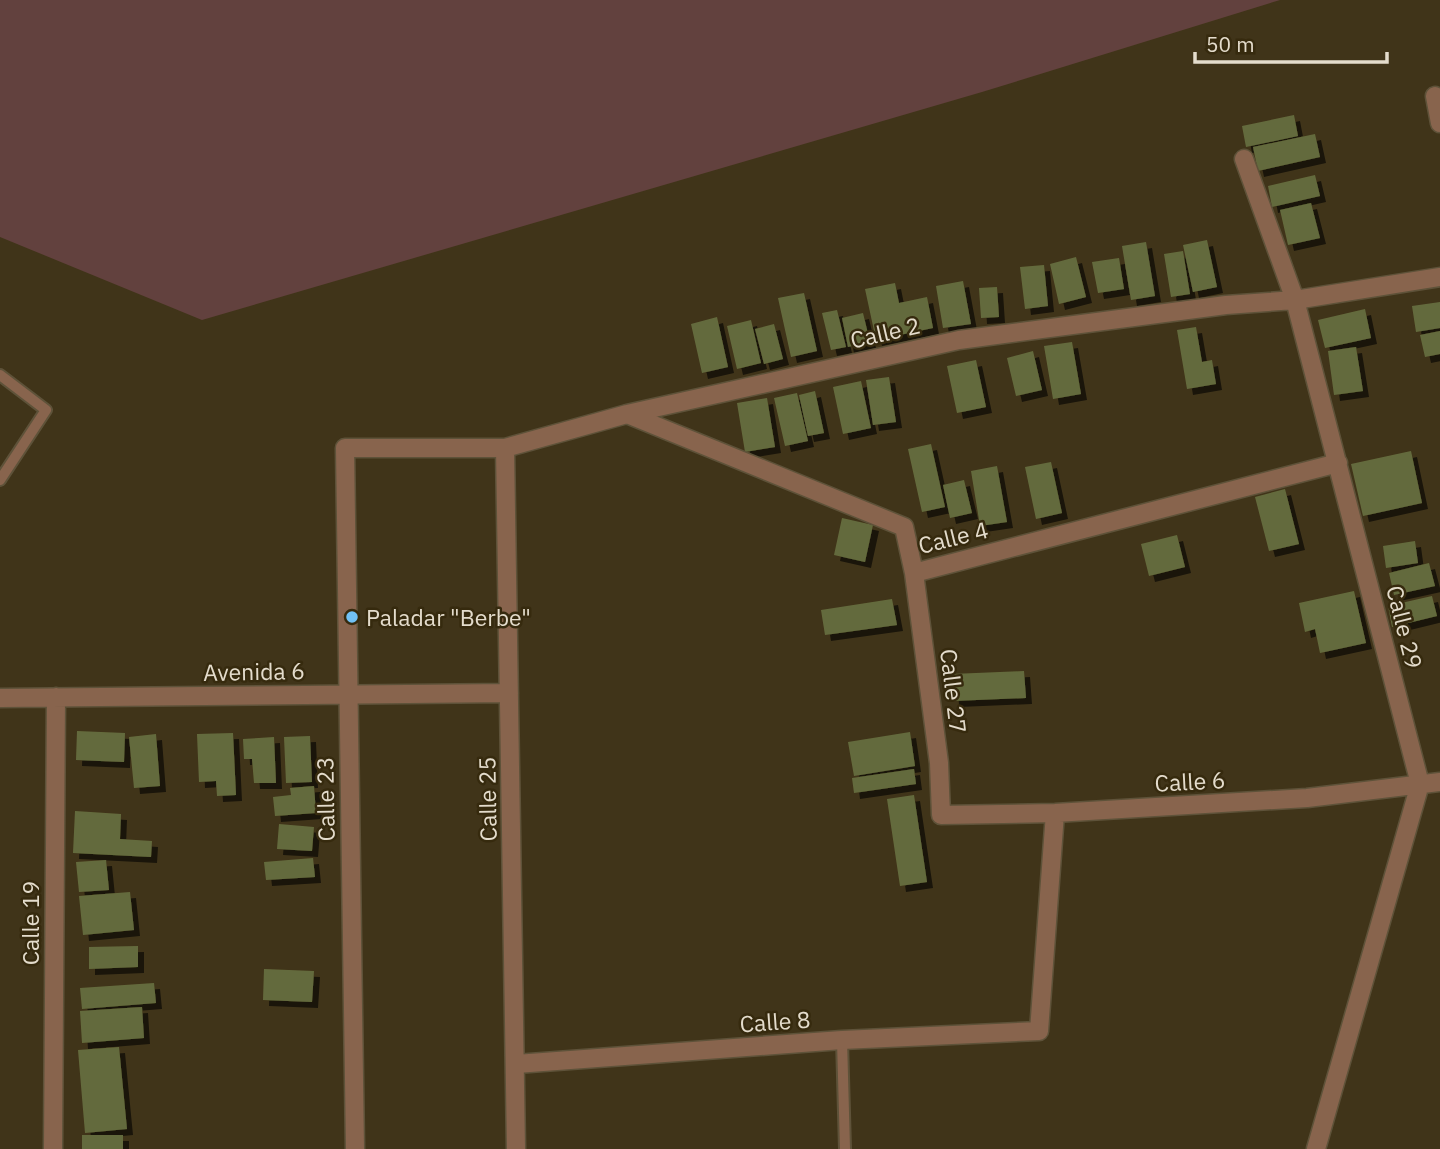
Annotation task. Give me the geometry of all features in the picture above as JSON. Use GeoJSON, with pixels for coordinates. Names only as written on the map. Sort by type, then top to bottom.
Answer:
{"type":"FeatureCollection","features":[{"type":"Feature","properties":{"kind":"street"},"geometry":{"type":"LineString","coordinates":[[1434,96],[1440,123]]}},
{"type":"Feature","properties":{"kind":"street","name":"Calle 29"},"geometry":{"type":"LineString","coordinates":[[1244,159],[1294,300],[1420,784]]}},
{"type":"Feature","properties":{"kind":"street","name":"Calle 2"},"geometry":{"type":"LineString","coordinates":[[345,448],[505,448],[627,415],[959,340],[1226,305],[1294,300],[1440,277]]}},
{"type":"Feature","properties":{"kind":"street","name":"Calle 4"},"geometry":{"type":"LineString","coordinates":[[627,415],[904,527],[914,573],[1338,463]]}},
{"type":"Feature","properties":{"kind":"street","name":"Calle 23"},"geometry":{"type":"LineString","coordinates":[[345,448],[355,1149]]}},
{"type":"Feature","properties":{"kind":"street","name":"Calle 25"},"geometry":{"type":"LineString","coordinates":[[505,448],[516,1149]]}},
{"type":"Feature","properties":{"kind":"street","name":"Calle 27"},"geometry":{"type":"LineString","coordinates":[[914,573],[939,763],[942,815]]}},
{"type":"Feature","properties":{"kind":"street","name":"Avenida 6"},"geometry":{"type":"LineString","coordinates":[[0,698],[509,693]]}},
{"type":"Feature","properties":{"kind":"street","name":"Calle 19"},"geometry":{"type":"LineString","coordinates":[[52,1149],[56,697]]}},
{"type":"Feature","properties":{"kind":"street","name":"Calle 6"},"geometry":{"type":"LineString","coordinates":[[942,815],[1055,813],[1307,798],[1440,782]]}},
{"type":"Feature","properties":{"kind":"street"},"geometry":{"type":"LineString","coordinates":[[1317,1149],[1420,784]]}},
{"type":"Feature","properties":{"kind":"street","name":"Calle 8"},"geometry":{"type":"LineString","coordinates":[[516,1065],[842,1041],[1039,1031],[1055,813]]}},
{"type":"Feature","properties":{"kind":"lane"},"geometry":{"type":"LineString","coordinates":[[0,375],[46,410],[0,480]]}},
{"type":"Feature","properties":{"kind":"lane"},"geometry":{"type":"LineString","coordinates":[[842,1041],[845,1149]]}},
{"type":"Feature","properties":{"kind":"shaded area"},"geometry":{"type":"Polygon","coordinates":[[[0,0],[1280,0],[982,92],[202,320],[0,237],[0,0]]]}},
{"type":"Feature","properties":{"kind":"building"},"geometry":{"type":"Polygon","coordinates":[[[1294,115],[1298,136],[1246,147],[1242,126],[1294,115]]]}},
{"type":"Feature","properties":{"kind":"building"},"geometry":{"type":"Polygon","coordinates":[[[1315,134],[1320,157],[1258,171],[1253,147],[1315,134]]]}},
{"type":"Feature","properties":{"kind":"building"},"geometry":{"type":"Polygon","coordinates":[[[1315,175],[1320,196],[1272,207],[1268,186],[1315,175]]]}},
{"type":"Feature","properties":{"kind":"building"},"geometry":{"type":"Polygon","coordinates":[[[1311,203],[1320,238],[1288,245],[1280,210],[1311,203]]]}},
{"type":"Feature","properties":{"kind":"building"},"geometry":{"type":"Polygon","coordinates":[[[1207,240],[1217,287],[1193,292],[1183,245],[1207,240]]]}},
{"type":"Feature","properties":{"kind":"building"},"geometry":{"type":"Polygon","coordinates":[[[1146,242],[1155,296],[1131,300],[1122,246],[1146,242]]]}},
{"type":"Feature","properties":{"kind":"building"},"geometry":{"type":"Polygon","coordinates":[[[1183,251],[1190,294],[1171,297],[1164,254],[1183,251]]]}},
{"type":"Feature","properties":{"kind":"building"},"geometry":{"type":"Polygon","coordinates":[[[1076,257],[1086,297],[1059,304],[1050,264],[1076,257]]]}},
{"type":"Feature","properties":{"kind":"building"},"geometry":{"type":"Polygon","coordinates":[[[1119,258],[1124,289],[1098,293],[1092,262],[1119,258]]]}},
{"type":"Feature","properties":{"kind":"building"},"geometry":{"type":"Polygon","coordinates":[[[1044,265],[1048,306],[1025,309],[1020,267],[1044,265]]]}},
{"type":"Feature","properties":{"kind":"building"},"geometry":{"type":"Polygon","coordinates":[[[963,281],[971,324],[943,328],[936,286],[963,281]]]}},
{"type":"Feature","properties":{"kind":"building"},"geometry":{"type":"Polygon","coordinates":[[[895,283],[899,303],[927,297],[933,328],[876,340],[865,289],[895,283]]]}},
{"type":"Feature","properties":{"kind":"building"},"geometry":{"type":"Polygon","coordinates":[[[997,287],[999,317],[981,318],[979,288],[997,287]]]}},
{"type":"Feature","properties":{"kind":"building"},"geometry":{"type":"Polygon","coordinates":[[[804,293],[817,351],[791,357],[778,298],[804,293]]]}},
{"type":"Feature","properties":{"kind":"building"},"geometry":{"type":"Polygon","coordinates":[[[1440,302],[1440,328],[1416,332],[1412,306],[1440,302]]]}},
{"type":"Feature","properties":{"kind":"building"},"geometry":{"type":"Polygon","coordinates":[[[1365,309],[1371,338],[1325,348],[1318,320],[1365,309]]]}},
{"type":"Feature","properties":{"kind":"building"},"geometry":{"type":"Polygon","coordinates":[[[837,310],[846,347],[831,350],[822,313],[837,310]]]}},
{"type":"Feature","properties":{"kind":"building"},"geometry":{"type":"Polygon","coordinates":[[[863,313],[870,342],[848,347],[842,318],[863,313]]]}},
{"type":"Feature","properties":{"kind":"building"},"geometry":{"type":"Polygon","coordinates":[[[717,317],[728,367],[702,373],[691,324],[717,317]]]}},
{"type":"Feature","properties":{"kind":"building"},"geometry":{"type":"Polygon","coordinates":[[[751,320],[761,363],[737,369],[727,326],[751,320]]]}},
{"type":"Feature","properties":{"kind":"building"},"geometry":{"type":"Polygon","coordinates":[[[774,324],[783,359],[764,364],[755,329],[774,324]]]}},
{"type":"Feature","properties":{"kind":"building"},"geometry":{"type":"Polygon","coordinates":[[[1196,327],[1202,362],[1212,360],[1216,384],[1187,389],[1177,330],[1196,327]]]}},
{"type":"Feature","properties":{"kind":"building"},"geometry":{"type":"Polygon","coordinates":[[[1440,331],[1440,354],[1425,357],[1420,335],[1440,331]]]}},
{"type":"Feature","properties":{"kind":"building"},"geometry":{"type":"Polygon","coordinates":[[[1072,342],[1081,394],[1053,399],[1044,346],[1072,342]]]}},
{"type":"Feature","properties":{"kind":"building"},"geometry":{"type":"Polygon","coordinates":[[[1356,347],[1363,391],[1334,395],[1328,351],[1356,347]]]}},
{"type":"Feature","properties":{"kind":"building"},"geometry":{"type":"Polygon","coordinates":[[[1033,351],[1042,390],[1016,396],[1007,358],[1033,351]]]}},
{"type":"Feature","properties":{"kind":"building"},"geometry":{"type":"Polygon","coordinates":[[[976,360],[986,407],[957,413],[947,366],[976,360]]]}},
{"type":"Feature","properties":{"kind":"building"},"geometry":{"type":"Polygon","coordinates":[[[889,377],[896,422],[873,425],[866,380],[889,377]]]}},
{"type":"Feature","properties":{"kind":"building"},"geometry":{"type":"Polygon","coordinates":[[[861,381],[871,428],[843,434],[833,387],[861,381]]]}},
{"type":"Feature","properties":{"kind":"building"},"geometry":{"type":"Polygon","coordinates":[[[815,391],[824,433],[808,436],[799,395],[815,391]]]}},
{"type":"Feature","properties":{"kind":"building"},"geometry":{"type":"Polygon","coordinates":[[[797,393],[808,441],[785,446],[774,398],[797,393]]]}},
{"type":"Feature","properties":{"kind":"building"},"geometry":{"type":"Polygon","coordinates":[[[767,398],[775,447],[745,452],[737,403],[767,398]]]}},
{"type":"Feature","properties":{"kind":"building"},"geometry":{"type":"Polygon","coordinates":[[[931,444],[945,507],[922,512],[908,449],[931,444]]]}},
{"type":"Feature","properties":{"kind":"building"},"geometry":{"type":"Polygon","coordinates":[[[1411,451],[1422,503],[1363,516],[1351,464],[1411,451]]]}},
{"type":"Feature","properties":{"kind":"building"},"geometry":{"type":"Polygon","coordinates":[[[1051,462],[1062,513],[1036,519],[1025,467],[1051,462]]]}},
{"type":"Feature","properties":{"kind":"building"},"geometry":{"type":"Polygon","coordinates":[[[997,466],[1007,522],[980,526],[971,471],[997,466]]]}},
{"type":"Feature","properties":{"kind":"building"},"geometry":{"type":"Polygon","coordinates":[[[964,480],[972,513],[950,518],[943,485],[964,480]]]}},
{"type":"Feature","properties":{"kind":"building"},"geometry":{"type":"Polygon","coordinates":[[[1285,489],[1299,544],[1269,551],[1255,497],[1285,489]]]}},
{"type":"Feature","properties":{"kind":"building"},"geometry":{"type":"Polygon","coordinates":[[[842,518],[873,525],[865,562],[834,555],[842,518]]]}},
{"type":"Feature","properties":{"kind":"building"},"geometry":{"type":"Polygon","coordinates":[[[1177,535],[1185,567],[1149,576],[1141,544],[1177,535]]]}},
{"type":"Feature","properties":{"kind":"building"},"geometry":{"type":"Polygon","coordinates":[[[1415,541],[1418,563],[1386,568],[1383,546],[1415,541]]]}},
{"type":"Feature","properties":{"kind":"building"},"geometry":{"type":"Polygon","coordinates":[[[1429,563],[1435,586],[1394,595],[1389,573],[1429,563]]]}},
{"type":"Feature","properties":{"kind":"building"},"geometry":{"type":"Polygon","coordinates":[[[1354,591],[1366,643],[1320,653],[1315,629],[1305,632],[1299,603],[1354,591]]]}},
{"type":"Feature","properties":{"kind":"building"},"geometry":{"type":"Polygon","coordinates":[[[1432,596],[1437,616],[1392,627],[1388,606],[1432,596]]]}},
{"type":"Feature","properties":{"kind":"building"},"geometry":{"type":"Polygon","coordinates":[[[892,599],[897,625],[825,635],[821,610],[892,599]]]}},
{"type":"Feature","properties":{"kind":"building"},"geometry":{"type":"Polygon","coordinates":[[[1024,671],[1026,698],[953,701],[952,674],[1024,671]]]}},
{"type":"Feature","properties":{"kind":"building"},"geometry":{"type":"Polygon","coordinates":[[[77,731],[125,733],[124,762],[76,760],[77,731]]]}},
{"type":"Feature","properties":{"kind":"building"},"geometry":{"type":"Polygon","coordinates":[[[910,732],[915,766],[854,776],[848,742],[910,732]]]}},
{"type":"Feature","properties":{"kind":"building"},"geometry":{"type":"Polygon","coordinates":[[[233,733],[236,795],[217,796],[216,781],[199,782],[197,734],[233,733]]]}},
{"type":"Feature","properties":{"kind":"building"},"geometry":{"type":"Polygon","coordinates":[[[156,734],[160,786],[134,788],[129,737],[156,734]]]}},
{"type":"Feature","properties":{"kind":"building"},"geometry":{"type":"Polygon","coordinates":[[[310,736],[312,782],[286,783],[284,737],[310,736]]]}},
{"type":"Feature","properties":{"kind":"building"},"geometry":{"type":"Polygon","coordinates":[[[274,737],[276,783],[254,783],[252,759],[244,759],[243,739],[274,737]]]}},
{"type":"Feature","properties":{"kind":"building"},"geometry":{"type":"Polygon","coordinates":[[[914,769],[916,784],[854,793],[852,778],[914,769]]]}},
{"type":"Feature","properties":{"kind":"building"},"geometry":{"type":"Polygon","coordinates":[[[314,786],[316,813],[275,816],[273,797],[291,795],[290,788],[314,786]]]}},
{"type":"Feature","properties":{"kind":"building"},"geometry":{"type":"Polygon","coordinates":[[[914,795],[927,882],[900,886],[887,799],[914,795]]]}},
{"type":"Feature","properties":{"kind":"building"},"geometry":{"type":"Polygon","coordinates":[[[75,811],[121,814],[120,839],[152,841],[151,857],[73,853],[75,811]]]}},
{"type":"Feature","properties":{"kind":"building"},"geometry":{"type":"Polygon","coordinates":[[[279,824],[314,827],[312,851],[277,849],[279,824]]]}},
{"type":"Feature","properties":{"kind":"building"},"geometry":{"type":"Polygon","coordinates":[[[313,858],[315,877],[266,880],[264,862],[313,858]]]}},
{"type":"Feature","properties":{"kind":"building"},"geometry":{"type":"Polygon","coordinates":[[[106,860],[109,890],[79,892],[76,862],[106,860]]]}},
{"type":"Feature","properties":{"kind":"building"},"geometry":{"type":"Polygon","coordinates":[[[130,892],[134,930],[83,935],[79,896],[130,892]]]}},
{"type":"Feature","properties":{"kind":"building"},"geometry":{"type":"Polygon","coordinates":[[[138,946],[138,967],[89,969],[89,947],[138,946]]]}},
{"type":"Feature","properties":{"kind":"building"},"geometry":{"type":"Polygon","coordinates":[[[264,969],[314,971],[312,1002],[263,1000],[264,969]]]}},
{"type":"Feature","properties":{"kind":"building"},"geometry":{"type":"Polygon","coordinates":[[[154,983],[156,1003],[82,1009],[80,988],[154,983]]]}},
{"type":"Feature","properties":{"kind":"building"},"geometry":{"type":"Polygon","coordinates":[[[142,1007],[144,1038],[82,1043],[80,1011],[142,1007]]]}},
{"type":"Feature","properties":{"kind":"building"},"geometry":{"type":"Polygon","coordinates":[[[119,1047],[127,1129],[85,1133],[78,1050],[119,1047]]]}},
{"type":"Feature","properties":{"kind":"building"},"geometry":{"type":"Polygon","coordinates":[[[82,1135],[123,1135],[123,1149],[82,1149],[82,1135]]]}},
{"type":"Feature","properties":{"kind":"place","name":"Paladar \"Berbe\""},"geometry":{"type":"Point","coordinates":[352,617]}}]}
